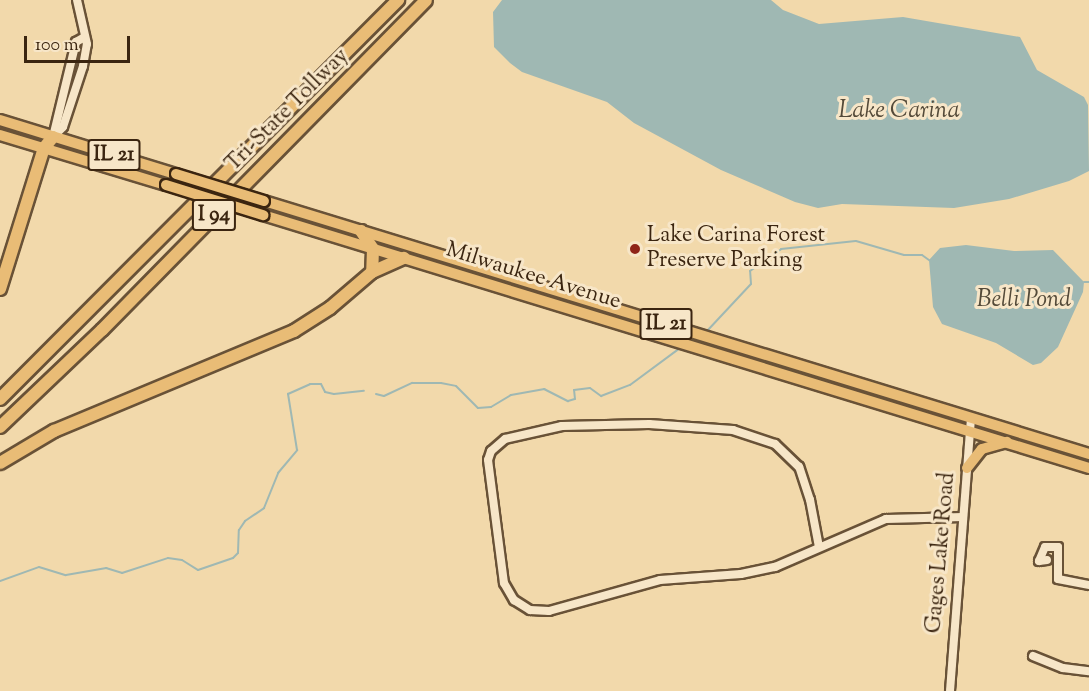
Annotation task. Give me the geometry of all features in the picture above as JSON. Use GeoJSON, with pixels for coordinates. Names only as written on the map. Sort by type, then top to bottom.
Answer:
{"type":"FeatureCollection","features":[{"type":"Feature","properties":{"kind":"highway","name":"Tri-State Tollway"},"geometry":{"type":"LineString","coordinates":[[0,399],[398,0]]}},
{"type":"Feature","properties":{"kind":"highway","name":"Tri-State Tollway"},"geometry":{"type":"LineString","coordinates":[[0,427],[102,330],[426,0]]}},
{"type":"Feature","properties":{"kind":"highway"},"geometry":{"type":"LineString","coordinates":[[0,289],[44,148],[53,136]]}},
{"type":"Feature","properties":{"kind":"highway"},"geometry":{"type":"LineString","coordinates":[[362,231],[373,249],[372,272]]}},
{"type":"Feature","properties":{"kind":"highway"},"geometry":{"type":"LineString","coordinates":[[0,463],[54,431],[294,331],[330,308],[372,272],[404,258]]}},
{"type":"Feature","properties":{"kind":"main road","name":"Milwaukee Avenue"},"geometry":{"type":"LineString","coordinates":[[0,120],[1089,454]]}},
{"type":"Feature","properties":{"kind":"main road","name":"Milwaukee Avenue"},"geometry":{"type":"LineString","coordinates":[[0,135],[1089,468]]}},
{"type":"Feature","properties":{"kind":"main road"},"geometry":{"type":"LineString","coordinates":[[967,468],[982,449],[1008,442]]}},
{"type":"Feature","properties":{"kind":"street"},"geometry":{"type":"LineString","coordinates":[[53,136],[63,128],[83,66],[87,44],[83,38],[77,0]]}},
{"type":"Feature","properties":{"kind":"street"},"geometry":{"type":"LineString","coordinates":[[53,136],[75,42],[83,38]]}},
{"type":"Feature","properties":{"kind":"street","name":"Gages Lake Road"},"geometry":{"type":"LineString","coordinates":[[950,691],[971,418]]}},
{"type":"Feature","properties":{"kind":"street"},"geometry":{"type":"LineString","coordinates":[[819,547],[802,474],[791,457],[775,444],[715,427],[591,424],[519,434],[505,439],[491,451],[488,476],[507,591],[521,606],[538,611],[660,580],[759,571],[819,547],[886,519],[963,517]]}},
{"type":"Feature","properties":{"kind":"street"},"geometry":{"type":"LineString","coordinates":[[1047,560],[1039,561],[1045,548],[1058,548],[1058,579],[1089,585]]}},
{"type":"Feature","properties":{"kind":"street"},"geometry":{"type":"LineString","coordinates":[[1033,656],[1063,668],[1089,671]]}},
{"type":"Feature","properties":{"kind":"green space"},"geometry":{"type":"Polygon","coordinates":[[[270,208],[337,229],[353,238],[267,211],[270,208]]]}},
{"type":"Feature","properties":{"kind":"water","name":"Lake Carina"},"geometry":{"type":"Polygon","coordinates":[[[502,0],[771,0],[783,10],[819,24],[903,17],[1020,37],[1037,70],[1084,97],[1088,105],[1089,171],[1069,181],[1009,199],[954,208],[842,204],[818,208],[795,202],[721,170],[634,123],[607,102],[522,72],[494,47],[493,12],[502,0]]]}},
{"type":"Feature","properties":{"kind":"water","name":"Belli Pond"},"geometry":{"type":"Polygon","coordinates":[[[966,245],[1014,251],[1053,250],[1084,282],[1083,292],[1058,347],[1041,363],[1033,365],[996,343],[942,324],[933,307],[929,260],[940,248],[966,245]]]}},
{"type":"Feature","properties":{"kind":"waterway"},"geometry":{"type":"LineString","coordinates":[[707,331],[751,284],[750,271],[781,249],[856,241],[904,255],[922,255],[929,260]]}},
{"type":"Feature","properties":{"kind":"waterway"},"geometry":{"type":"LineString","coordinates":[[1084,282],[1089,282]]}},
{"type":"Feature","properties":{"kind":"waterway"},"geometry":{"type":"LineString","coordinates":[[376,394],[384,396],[412,383],[441,383],[456,386],[478,408],[491,407],[511,395],[544,389],[568,401],[575,399],[574,390],[590,388],[601,396],[630,385],[680,348]]}},
{"type":"Feature","properties":{"kind":"waterway"},"geometry":{"type":"LineString","coordinates":[[0,581],[39,567],[66,575],[106,568],[122,573],[168,558],[182,560],[198,570],[233,558],[238,553],[239,530],[245,521],[264,508],[278,473],[297,450],[288,394],[310,384],[321,384],[325,392],[334,394],[364,391]]}},
{"type":"Feature","properties":{"kind":"place","name":"Lake Carina Forest Preserve Parking"},"geometry":{"type":"Point","coordinates":[635,249]}}]}
